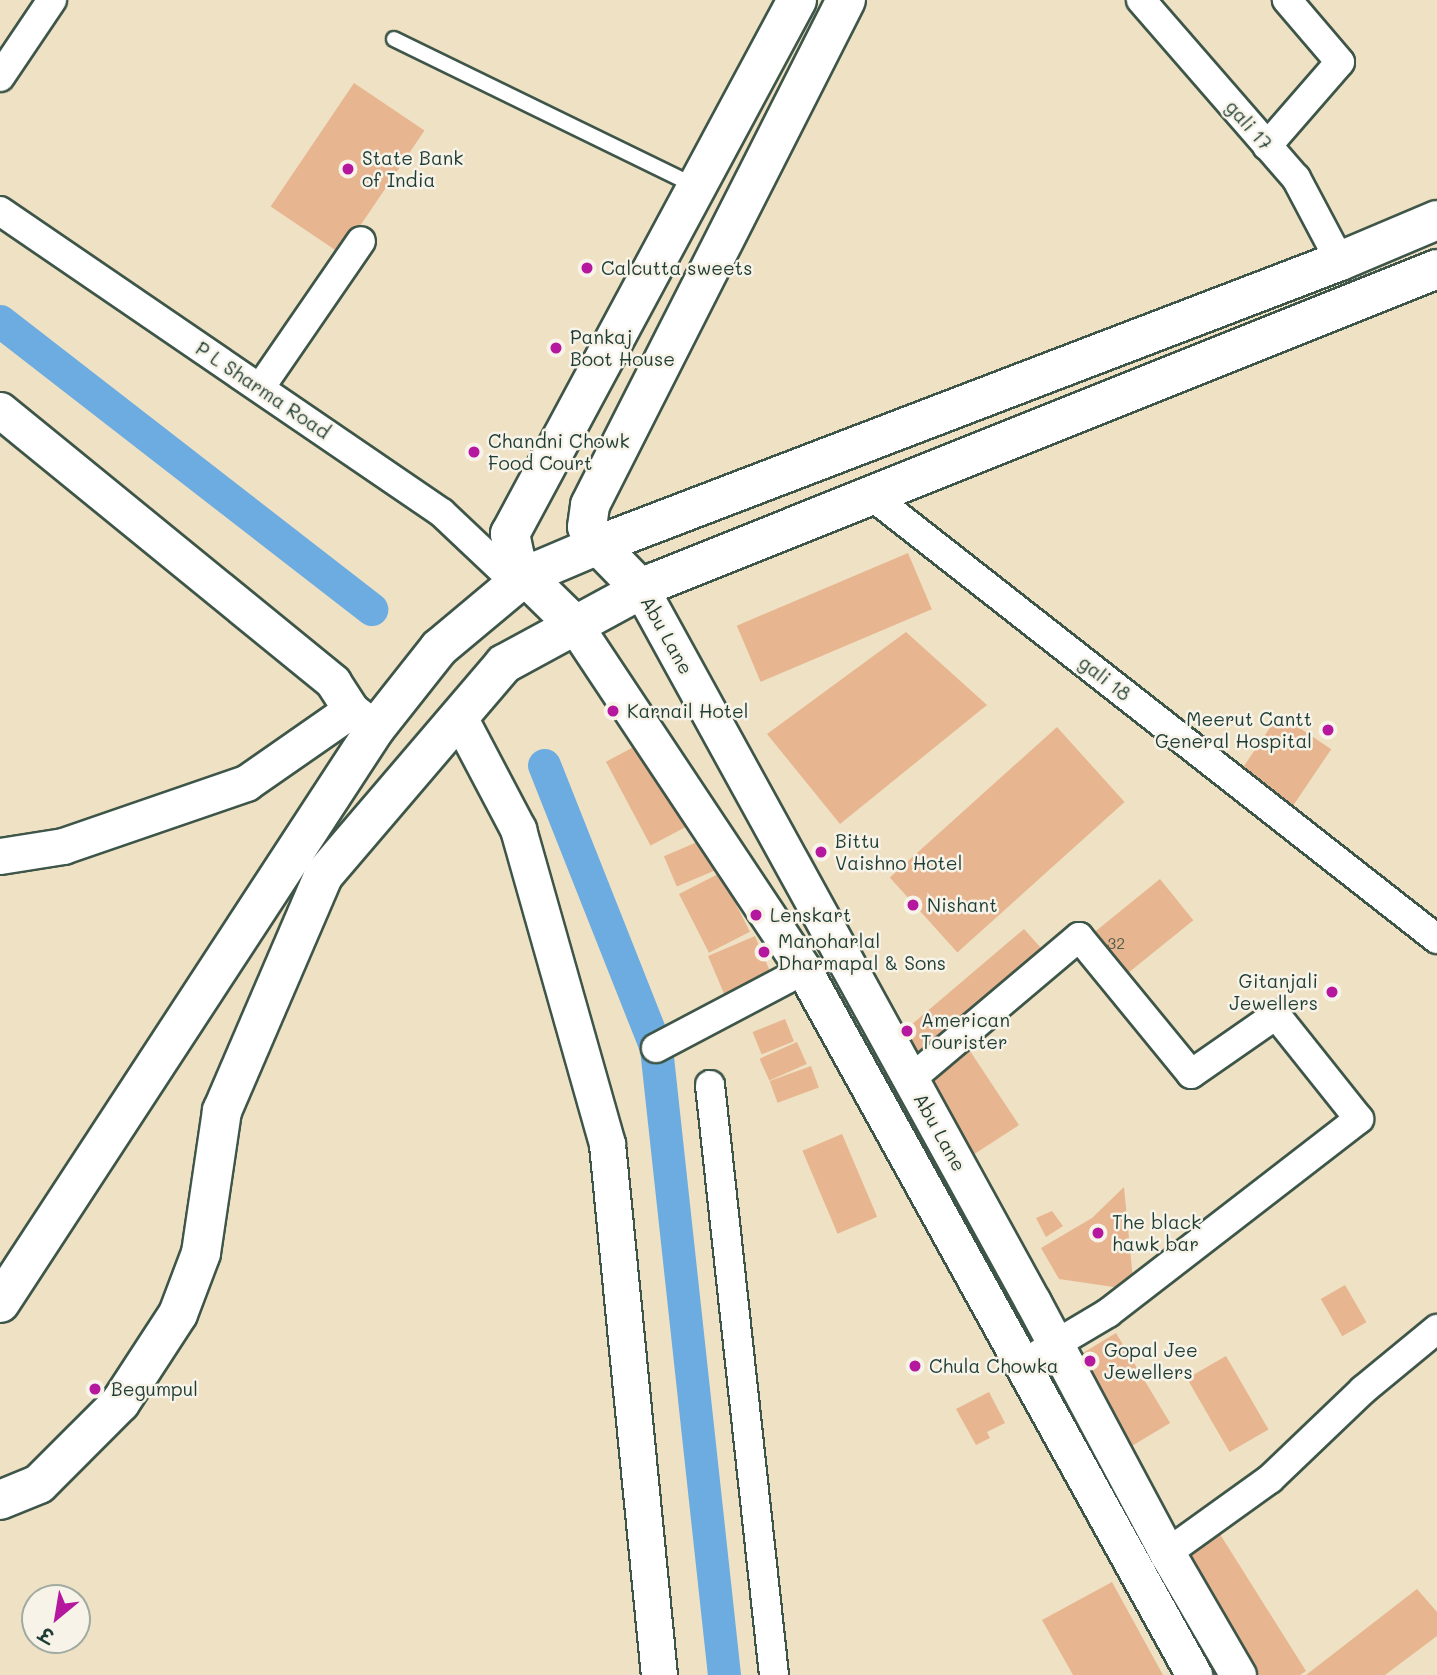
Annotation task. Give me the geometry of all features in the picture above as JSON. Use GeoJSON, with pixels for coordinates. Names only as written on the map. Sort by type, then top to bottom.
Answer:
{"type":"FeatureCollection","features":[{"type":"Feature","properties":{"kind":"main road"},"geometry":{"type":"LineString","coordinates":[[574,624],[521,580],[510,534],[797,0]]}},
{"type":"Feature","properties":{"kind":"main road"},"geometry":{"type":"LineString","coordinates":[[642,589],[598,545],[587,527],[590,505],[846,0]]}},
{"type":"Feature","properties":{"kind":"main road"},"geometry":{"type":"LineString","coordinates":[[0,1303],[363,720],[439,648],[521,580],[598,545],[1340,261],[1437,220]]}},
{"type":"Feature","properties":{"kind":"main road"},"geometry":{"type":"LineString","coordinates":[[0,1500],[39,1484],[120,1403],[178,1314],[201,1253],[222,1111],[323,876],[505,664],[642,589],[1437,269]]}},
{"type":"Feature","properties":{"kind":"street"},"geometry":{"type":"LineString","coordinates":[[0,77],[52,0]]}},
{"type":"Feature","properties":{"kind":"street","name":"gali 17"},"geometry":{"type":"LineString","coordinates":[[1141,0],[1296,178],[1340,261]]}},
{"type":"Feature","properties":{"kind":"street"},"geometry":{"type":"LineString","coordinates":[[1267,146],[1340,62],[1287,0]]}},
{"type":"Feature","properties":{"kind":"street","name":"P L Sharma Road"},"geometry":{"type":"LineString","coordinates":[[0,211],[442,513],[521,580]]}},
{"type":"Feature","properties":{"kind":"street"},"geometry":{"type":"LineString","coordinates":[[260,388],[361,241]]}},
{"type":"Feature","properties":{"kind":"street"},"geometry":{"type":"LineString","coordinates":[[0,410],[333,682],[363,720],[246,783],[63,846],[4,848]]}},
{"type":"Feature","properties":{"kind":"street","name":"gali 18"},"geometry":{"type":"LineString","coordinates":[[872,496],[1437,939]]}},
{"type":"Feature","properties":{"kind":"street","name":"Abu Lane"},"geometry":{"type":"LineString","coordinates":[[642,589],[1057,1346],[1167,1553],[1238,1675]]}},
{"type":"Feature","properties":{"kind":"street"},"geometry":{"type":"LineString","coordinates":[[574,624],[804,970],[1194,1675]]}},
{"type":"Feature","properties":{"kind":"street"},"geometry":{"type":"LineString","coordinates":[[459,718],[518,830],[607,1144],[659,1675]]}},
{"type":"Feature","properties":{"kind":"street"},"geometry":{"type":"LineString","coordinates":[[911,1079],[1079,937],[1191,1074],[1276,1015],[1359,1119],[1108,1313],[1057,1346],[1022,1364]]}},
{"type":"Feature","properties":{"kind":"street"},"geometry":{"type":"LineString","coordinates":[[656,1048],[804,970]]}},
{"type":"Feature","properties":{"kind":"street"},"geometry":{"type":"LineString","coordinates":[[710,1086],[774,1675]]}},
{"type":"Feature","properties":{"kind":"street"},"geometry":{"type":"LineString","coordinates":[[1167,1553],[1269,1479],[1363,1391],[1437,1329]]}},
{"type":"Feature","properties":{"kind":"lane"},"geometry":{"type":"LineString","coordinates":[[394,39],[698,187]]}},
{"type":"Feature","properties":{"kind":"building","name":"State Bank of India"},"geometry":{"type":"Polygon","coordinates":[[[354,83],[424,131],[341,254],[271,207],[354,83]]]}},
{"type":"Feature","properties":{"kind":"building"},"geometry":{"type":"Polygon","coordinates":[[[908,553],[932,609],[761,682],[737,626],[908,553]]]}},
{"type":"Feature","properties":{"kind":"building"},"geometry":{"type":"Polygon","coordinates":[[[906,632],[987,705],[840,824],[767,734],[906,632]]]}},
{"type":"Feature","properties":{"kind":"building"},"geometry":{"type":"Polygon","coordinates":[[[1279,714],[1331,749],[1293,806],[1241,770],[1279,714]]]}},
{"type":"Feature","properties":{"kind":"building"},"geometry":{"type":"Polygon","coordinates":[[[1057,727],[1125,802],[957,953],[890,878],[1057,727]]]}},
{"type":"Feature","properties":{"kind":"building"},"geometry":{"type":"Polygon","coordinates":[[[643,742],[688,826],[651,846],[606,762],[643,742]]]}},
{"type":"Feature","properties":{"kind":"building"},"geometry":{"type":"Polygon","coordinates":[[[709,837],[722,867],[677,887],[664,856],[709,837]]]}},
{"type":"Feature","properties":{"kind":"building"},"geometry":{"type":"Polygon","coordinates":[[[720,873],[750,932],[709,953],[679,894],[720,873]]]}},
{"type":"Feature","properties":{"kind":"building"},"geometry":{"type":"Polygon","coordinates":[[[1160,879],[1193,920],[1120,979],[1087,938],[1160,879]]]}},
{"type":"Feature","properties":{"kind":"building"},"geometry":{"type":"Polygon","coordinates":[[[1024,929],[1049,957],[933,1044],[906,1060],[891,1042],[1024,929]]]}},
{"type":"Feature","properties":{"kind":"building"},"geometry":{"type":"Polygon","coordinates":[[[755,936],[782,1000],[735,1019],[708,956],[755,936]]]}},
{"type":"Feature","properties":{"kind":"building"},"geometry":{"type":"Polygon","coordinates":[[[785,1019],[794,1041],[762,1054],[753,1032],[785,1019]]]}},
{"type":"Feature","properties":{"kind":"building"},"geometry":{"type":"Polygon","coordinates":[[[797,1042],[807,1064],[769,1081],[760,1059],[797,1042]]]}},
{"type":"Feature","properties":{"kind":"building"},"geometry":{"type":"Polygon","coordinates":[[[966,1045],[1019,1125],[962,1162],[917,1082],[966,1045]]]}},
{"type":"Feature","properties":{"kind":"building"},"geometry":{"type":"Polygon","coordinates":[[[811,1066],[819,1088],[778,1103],[770,1081],[811,1066]]]}},
{"type":"Feature","properties":{"kind":"building"},"geometry":{"type":"Polygon","coordinates":[[[842,1134],[877,1217],[838,1234],[802,1151],[842,1134]]]}},
{"type":"Feature","properties":{"kind":"building","name":"The black hawk bar"},"geometry":{"type":"Polygon","coordinates":[[[1124,1187],[1134,1290],[1059,1279],[1041,1248],[1092,1218],[1124,1187]]]}},
{"type":"Feature","properties":{"kind":"building"},"geometry":{"type":"Polygon","coordinates":[[[1052,1211],[1063,1226],[1046,1237],[1036,1218],[1052,1211]]]}},
{"type":"Feature","properties":{"kind":"building"},"geometry":{"type":"Polygon","coordinates":[[[1345,1285],[1366,1322],[1342,1336],[1321,1299],[1345,1285]]]}},
{"type":"Feature","properties":{"kind":"building"},"geometry":{"type":"Polygon","coordinates":[[[1116,1333],[1170,1423],[1130,1447],[1076,1357],[1116,1333]]]}},
{"type":"Feature","properties":{"kind":"building"},"geometry":{"type":"Polygon","coordinates":[[[1226,1356],[1268,1430],[1230,1452],[1187,1378],[1226,1356]]]}},
{"type":"Feature","properties":{"kind":"building"},"geometry":{"type":"Polygon","coordinates":[[[989,1392],[1005,1423],[987,1432],[990,1438],[976,1445],[956,1409],[989,1392]]]}},
{"type":"Feature","properties":{"kind":"building"},"geometry":{"type":"Polygon","coordinates":[[[1218,1531],[1306,1671],[1300,1675],[1256,1675],[1181,1554],[1218,1531]]]}},
{"type":"Feature","properties":{"kind":"building"},"geometry":{"type":"Polygon","coordinates":[[[1112,1582],[1163,1675],[1073,1675],[1042,1620],[1112,1582]]]}},
{"type":"Feature","properties":{"kind":"building"},"geometry":{"type":"Polygon","coordinates":[[[1417,1589],[1437,1612],[1437,1636],[1385,1675],[1306,1675],[1417,1589]]]}},
{"type":"Feature","properties":{"kind":"waterway"},"geometry":{"type":"LineString","coordinates":[[0,321],[371,609]]}},
{"type":"Feature","properties":{"kind":"waterway"},"geometry":{"type":"LineString","coordinates":[[544,765],[656,1048],[724,1675]]}},
{"type":"Feature","properties":{"kind":"place","name":"State Bank of India"},"geometry":{"type":"Point","coordinates":[348,169]}},
{"type":"Feature","properties":{"kind":"place","name":"Calcutta sweets"},"geometry":{"type":"Point","coordinates":[587,268]}},
{"type":"Feature","properties":{"kind":"place","name":"Pankaj Boot House"},"geometry":{"type":"Point","coordinates":[556,348]}},
{"type":"Feature","properties":{"kind":"place","name":"Chandni Chowk Food Court"},"geometry":{"type":"Point","coordinates":[474,452]}},
{"type":"Feature","properties":{"kind":"place","name":"Karnail Hotel"},"geometry":{"type":"Point","coordinates":[613,711]}},
{"type":"Feature","properties":{"kind":"place","name":"Meerut Cantt General Hospital"},"geometry":{"type":"Point","coordinates":[1328,730]}},
{"type":"Feature","properties":{"kind":"place","name":"Bittu Vaishno Hotel"},"geometry":{"type":"Point","coordinates":[821,852]}},
{"type":"Feature","properties":{"kind":"place","name":"Nishant"},"geometry":{"type":"Point","coordinates":[913,905]}},
{"type":"Feature","properties":{"kind":"place","name":"Lenskart"},"geometry":{"type":"Point","coordinates":[756,915]}},
{"type":"Feature","properties":{"kind":"place","name":"Manoharlal Dharmapal & Sons"},"geometry":{"type":"Point","coordinates":[764,952]}},
{"type":"Feature","properties":{"kind":"place","name":"Gitanjali Jewellers"},"geometry":{"type":"Point","coordinates":[1332,992]}},
{"type":"Feature","properties":{"kind":"place","name":"American Tourister"},"geometry":{"type":"Point","coordinates":[907,1031]}},
{"type":"Feature","properties":{"kind":"place","name":"The black hawk bar"},"geometry":{"type":"Point","coordinates":[1098,1233]}},
{"type":"Feature","properties":{"kind":"place","name":"Gopal Jee Jewellers"},"geometry":{"type":"Point","coordinates":[1090,1361]}},
{"type":"Feature","properties":{"kind":"place","name":"Chula Chowka"},"geometry":{"type":"Point","coordinates":[915,1366]}},
{"type":"Feature","properties":{"kind":"place","name":"Begumpul"},"geometry":{"type":"Point","coordinates":[95,1389]}}]}
